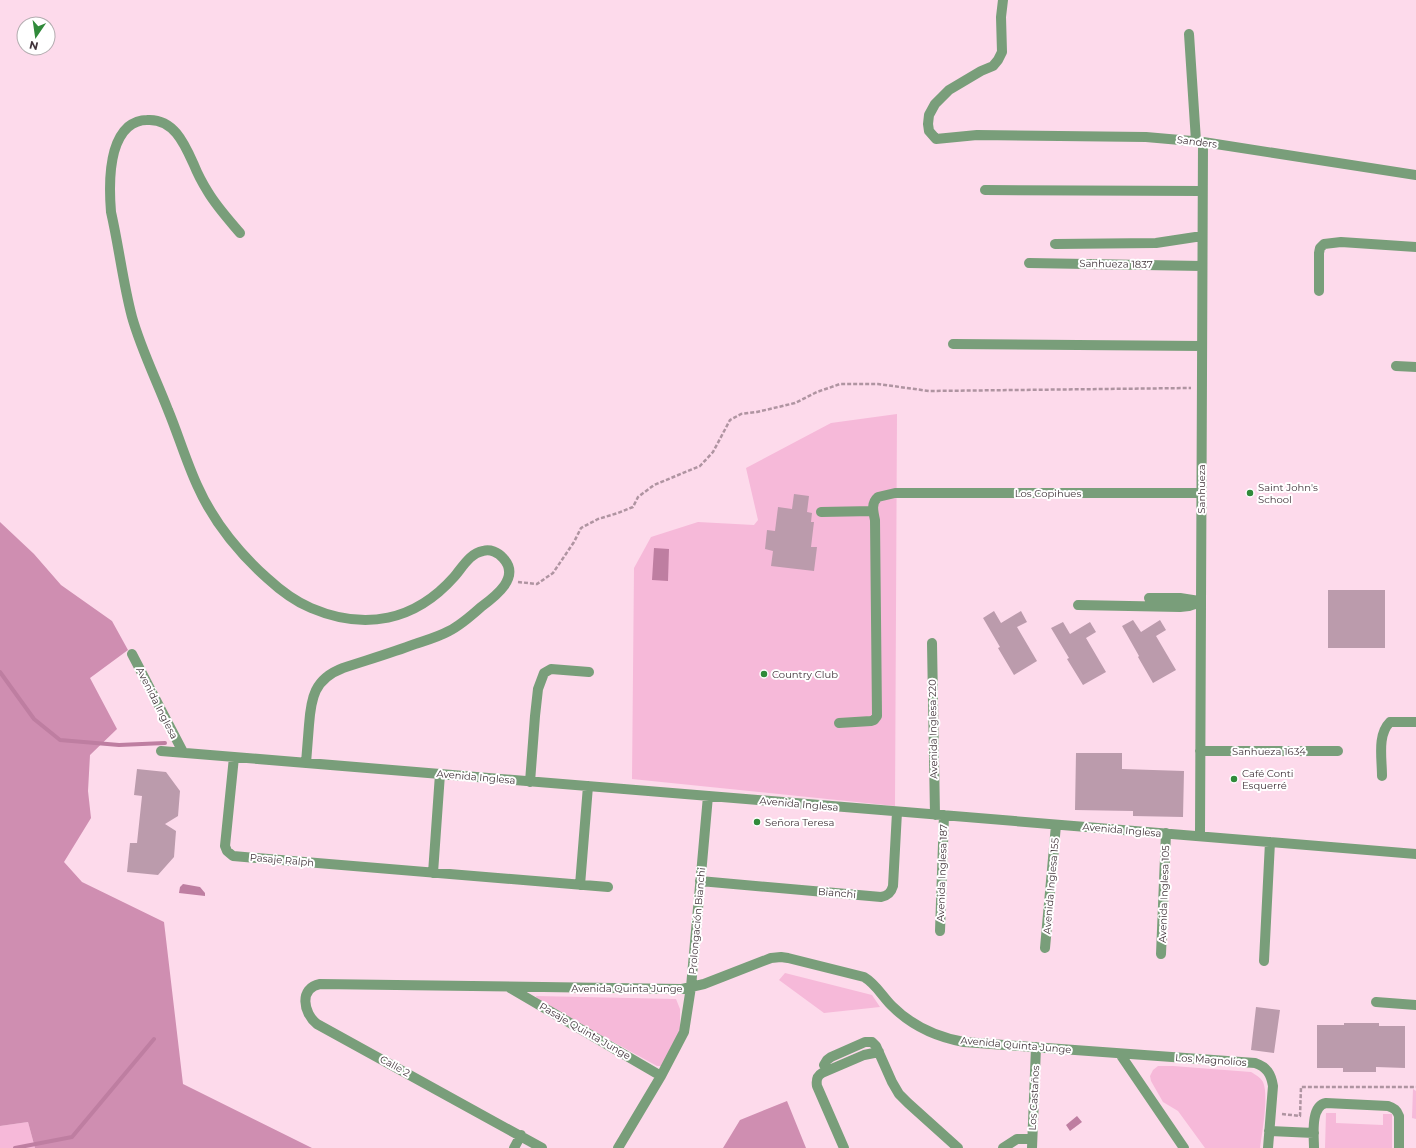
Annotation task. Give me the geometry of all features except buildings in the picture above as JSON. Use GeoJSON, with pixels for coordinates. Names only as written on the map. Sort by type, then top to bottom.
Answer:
{"type":"FeatureCollection","features":[{"type":"Feature","properties":{"kind":"street","name":"Sanders"},"geometry":{"type":"LineString","coordinates":[[1003,0],[1002,52],[993,66],[981,71],[949,90],[935,104],[929,115],[928,124],[930,131],[936,139],[977,135],[1146,138],[1199,142],[1416,175]]}},
{"type":"Feature","properties":{"kind":"street","name":"Sanhueza"},"geometry":{"type":"LineString","coordinates":[[1189,34],[1202,191],[1200,836]]}},
{"type":"Feature","properties":{"kind":"street"},"geometry":{"type":"LineString","coordinates":[[240,233],[222,212],[210,194],[201,180],[183,142],[170,126],[164,122],[150,119],[137,122],[124,131],[116,145],[112,163],[110,197],[111,212],[133,319],[140,341],[172,418],[197,484],[206,504],[227,536],[256,568],[285,592],[309,607],[339,617],[354,620],[383,619],[398,616],[424,603],[444,587],[470,558],[480,551],[493,551],[503,558],[510,570],[510,575],[504,586],[495,596],[461,624],[449,631],[428,640],[335,670],[323,679],[315,690],[311,702],[306,763]]}},
{"type":"Feature","properties":{"kind":"street"},"geometry":{"type":"LineString","coordinates":[[984,190],[1202,191]]}},
{"type":"Feature","properties":{"kind":"street"},"geometry":{"type":"LineString","coordinates":[[1055,244],[1156,243],[1202,236]]}},
{"type":"Feature","properties":{"kind":"street"},"geometry":{"type":"LineString","coordinates":[[1319,291],[1319,253],[1320,248],[1324,244],[1341,242],[1416,247]]}},
{"type":"Feature","properties":{"kind":"street","name":"Sanhueza 1837"},"geometry":{"type":"LineString","coordinates":[[1029,263],[1202,266]]}},
{"type":"Feature","properties":{"kind":"street"},"geometry":{"type":"LineString","coordinates":[[953,344],[1202,346]]}},
{"type":"Feature","properties":{"kind":"street"},"geometry":{"type":"LineString","coordinates":[[1396,366],[1416,367]]}},
{"type":"Feature","properties":{"kind":"street","name":"Los Copihues"},"geometry":{"type":"LineString","coordinates":[[873,511],[874,503],[878,497],[895,493],[1201,493]]}},
{"type":"Feature","properties":{"kind":"street"},"geometry":{"type":"LineString","coordinates":[[821,512],[873,511],[875,520],[877,716],[871,721],[839,722]]}},
{"type":"Feature","properties":{"kind":"street"},"geometry":{"type":"LineString","coordinates":[[1148,598],[1180,598],[1201,602]]}},
{"type":"Feature","properties":{"kind":"street"},"geometry":{"type":"LineString","coordinates":[[1078,605],[1180,607],[1201,602]]}},
{"type":"Feature","properties":{"kind":"street","name":"Avenida Inglesa 220"},"geometry":{"type":"LineString","coordinates":[[932,643],[940,815]]}},
{"type":"Feature","properties":{"kind":"street","name":"Avenida Inglesa"},"geometry":{"type":"LineString","coordinates":[[132,654],[182,752]]}},
{"type":"Feature","properties":{"kind":"street"},"geometry":{"type":"LineString","coordinates":[[530,782],[535,709],[538,689],[542,676],[547,670],[551,669],[589,672]]}},
{"type":"Feature","properties":{"kind":"street"},"geometry":{"type":"LineString","coordinates":[[1382,776],[1382,736],[1385,728],[1390,722],[1416,722]]}},
{"type":"Feature","properties":{"kind":"street","name":"Avenida Inglesa"},"geometry":{"type":"LineString","coordinates":[[161,751],[1416,854]]}},
{"type":"Feature","properties":{"kind":"street","name":"Sanhueza 1634"},"geometry":{"type":"LineString","coordinates":[[1200,751],[1338,751]]}},
{"type":"Feature","properties":{"kind":"street","name":"Pasaje Ralph"},"geometry":{"type":"LineString","coordinates":[[234,757],[225,843],[229,854],[236,856],[608,887]]}},
{"type":"Feature","properties":{"kind":"street"},"geometry":{"type":"LineString","coordinates":[[433,873],[440,774]]}},
{"type":"Feature","properties":{"kind":"street"},"geometry":{"type":"LineString","coordinates":[[580,885],[588,786]]}},
{"type":"Feature","properties":{"kind":"street","name":"Prolongación Bianchi"},"geometry":{"type":"LineString","coordinates":[[618,1148],[661,1076],[684,1032],[691,988],[708,796]]}},
{"type":"Feature","properties":{"kind":"street","name":"Bianchi"},"geometry":{"type":"LineString","coordinates":[[700,882],[880,897],[887,896],[892,890],[893,886],[897,812]]}},
{"type":"Feature","properties":{"kind":"street","name":"Avenida Inglesa 187"},"geometry":{"type":"LineString","coordinates":[[940,815],[940,931]]}},
{"type":"Feature","properties":{"kind":"street","name":"Avenida Inglesa 155"},"geometry":{"type":"LineString","coordinates":[[1045,948],[1056,824]]}},
{"type":"Feature","properties":{"kind":"street","name":"Avenida Inglesa 105"},"geometry":{"type":"LineString","coordinates":[[1161,954],[1166,833]]}},
{"type":"Feature","properties":{"kind":"street"},"geometry":{"type":"LineString","coordinates":[[1264,961],[1270,842]]}},
{"type":"Feature","properties":{"kind":"street","name":"Avenida Quinta Junge"},"geometry":{"type":"LineString","coordinates":[[324,984],[664,990],[691,988],[771,958],[781,957],[864,977],[874,984],[885,998],[903,1016],[922,1029],[942,1037],[964,1042],[1120,1054]]}},
{"type":"Feature","properties":{"kind":"street","name":"Calle 2"},"geometry":{"type":"LineString","coordinates":[[324,984],[313,987],[308,993],[306,999],[307,1010],[313,1020],[542,1148]]}},
{"type":"Feature","properties":{"kind":"street","name":"Pasaje Quinta Junge"},"geometry":{"type":"LineString","coordinates":[[508,987],[661,1076]]}},
{"type":"Feature","properties":{"kind":"street"},"geometry":{"type":"LineString","coordinates":[[1376,1002],[1416,1005]]}},
{"type":"Feature","properties":{"kind":"street"},"geometry":{"type":"LineString","coordinates":[[824,1065],[831,1056],[864,1042],[872,1042],[876,1046],[892,1082],[903,1099],[958,1148]]}},
{"type":"Feature","properties":{"kind":"street","name":"Los Castaños"},"geometry":{"type":"LineString","coordinates":[[1032,1144],[1036,1047]]}},
{"type":"Feature","properties":{"kind":"street"},"geometry":{"type":"LineString","coordinates":[[844,1148],[817,1086],[816,1080],[819,1075],[864,1054],[879,1052]]}},
{"type":"Feature","properties":{"kind":"street"},"geometry":{"type":"LineString","coordinates":[[1120,1054],[1184,1148]]}},
{"type":"Feature","properties":{"kind":"street","name":"Los Magnolios"},"geometry":{"type":"LineString","coordinates":[[1120,1054],[1249,1062],[1260,1065],[1268,1071],[1272,1080],[1268,1148]]}},
{"type":"Feature","properties":{"kind":"street"},"geometry":{"type":"LineString","coordinates":[[1314,1148],[1316,1114],[1322,1104],[1388,1106],[1395,1110],[1399,1116],[1399,1148]]}},
{"type":"Feature","properties":{"kind":"street"},"geometry":{"type":"LineString","coordinates":[[1269,1131],[1314,1133]]}},
{"type":"Feature","properties":{"kind":"street"},"geometry":{"type":"LineString","coordinates":[[514,1148],[521,1136]]}},
{"type":"Feature","properties":{"kind":"street"},"geometry":{"type":"LineString","coordinates":[[1003,1148],[1017,1140],[1032,1144]]}},
{"type":"Feature","properties":{"kind":"path"},"geometry":{"type":"LineString","coordinates":[[507,580],[537,584],[554,573],[574,542],[581,528],[598,519],[618,513],[632,506],[638,497],[654,485],[700,466],[712,452],[730,420],[741,414],[757,412],[795,403],[840,384],[878,384],[929,391],[1202,388]]}},
{"type":"Feature","properties":{"kind":"shaded area","name":"Country Club"},"geometry":{"type":"Polygon","coordinates":[[[897,414],[895,806],[632,779],[634,568],[651,537],[698,522],[754,525],[758,520],[746,468],[831,423],[897,414]]]}},
{"type":"Feature","properties":{"kind":"shaded area"},"geometry":{"type":"Polygon","coordinates":[[[0,522],[34,554],[61,585],[112,621],[128,650],[90,678],[117,729],[90,755],[88,791],[91,818],[64,862],[82,882],[164,922],[183,1084],[312,1148],[35,1148],[28,1122],[0,1126],[0,522]]]}},
{"type":"Feature","properties":{"kind":"shaded area"},"geometry":{"type":"Polygon","coordinates":[[[654,548],[669,549],[668,581],[652,580],[654,548]]]}},
{"type":"Feature","properties":{"kind":"shaded area"},"geometry":{"type":"Polygon","coordinates":[[[183,884],[200,887],[205,893],[205,896],[179,893],[180,887],[183,884]]]}},
{"type":"Feature","properties":{"kind":"shaded area"},"geometry":{"type":"Polygon","coordinates":[[[785,973],[872,995],[880,1007],[824,1013],[779,980],[785,973]]]}},
{"type":"Feature","properties":{"kind":"shaded area"},"geometry":{"type":"Polygon","coordinates":[[[536,996],[676,999],[680,1009],[680,1030],[663,1066],[657,1066],[537,1000],[536,996]]]}},
{"type":"Feature","properties":{"kind":"shaded area"},"geometry":{"type":"Polygon","coordinates":[[[1158,1066],[1251,1072],[1258,1076],[1263,1082],[1265,1088],[1260,1148],[1205,1148],[1178,1111],[1163,1102],[1151,1081],[1150,1076],[1153,1070],[1158,1066]]]}},
{"type":"Feature","properties":{"kind":"shaded area"},"geometry":{"type":"Polygon","coordinates":[[[1413,1089],[1416,1091],[1416,1119],[1412,1118],[1413,1089]]]}},
{"type":"Feature","properties":{"kind":"shaded area"},"geometry":{"type":"Polygon","coordinates":[[[787,1101],[806,1148],[723,1148],[740,1120],[787,1101]]]}},
{"type":"Feature","properties":{"kind":"shaded area"},"geometry":{"type":"Polygon","coordinates":[[[1326,1113],[1336,1113],[1336,1123],[1383,1125],[1383,1114],[1392,1114],[1392,1148],[1325,1148],[1326,1113]]]}},
{"type":"Feature","properties":{"kind":"shaded area"},"geometry":{"type":"Polygon","coordinates":[[[1077,1116],[1082,1122],[1070,1131],[1066,1125],[1077,1116]]]}},
{"type":"Feature","properties":{"kind":"shaded area"},"geometry":{"type":"Polygon","coordinates":[[[28,1122],[35,1148],[0,1148],[0,1126],[28,1122]]]}},
{"type":"Feature","properties":{"kind":"waterway"},"geometry":{"type":"LineString","coordinates":[[0,672],[34,719],[60,740],[119,745],[165,743]]}},
{"type":"Feature","properties":{"kind":"waterway"},"geometry":{"type":"LineString","coordinates":[[15,1148],[72,1137],[154,1039]]}},
{"type":"Feature","properties":{"kind":"place","name":"Saint John's School"},"geometry":{"type":"Point","coordinates":[1250,493]}},
{"type":"Feature","properties":{"kind":"place","name":"Country Club"},"geometry":{"type":"Point","coordinates":[764,674]}},
{"type":"Feature","properties":{"kind":"place","name":"Café Conti Esquerré"},"geometry":{"type":"Point","coordinates":[1234,779]}},
{"type":"Feature","properties":{"kind":"place","name":"Señora Teresa"},"geometry":{"type":"Point","coordinates":[757,822]}}]}
